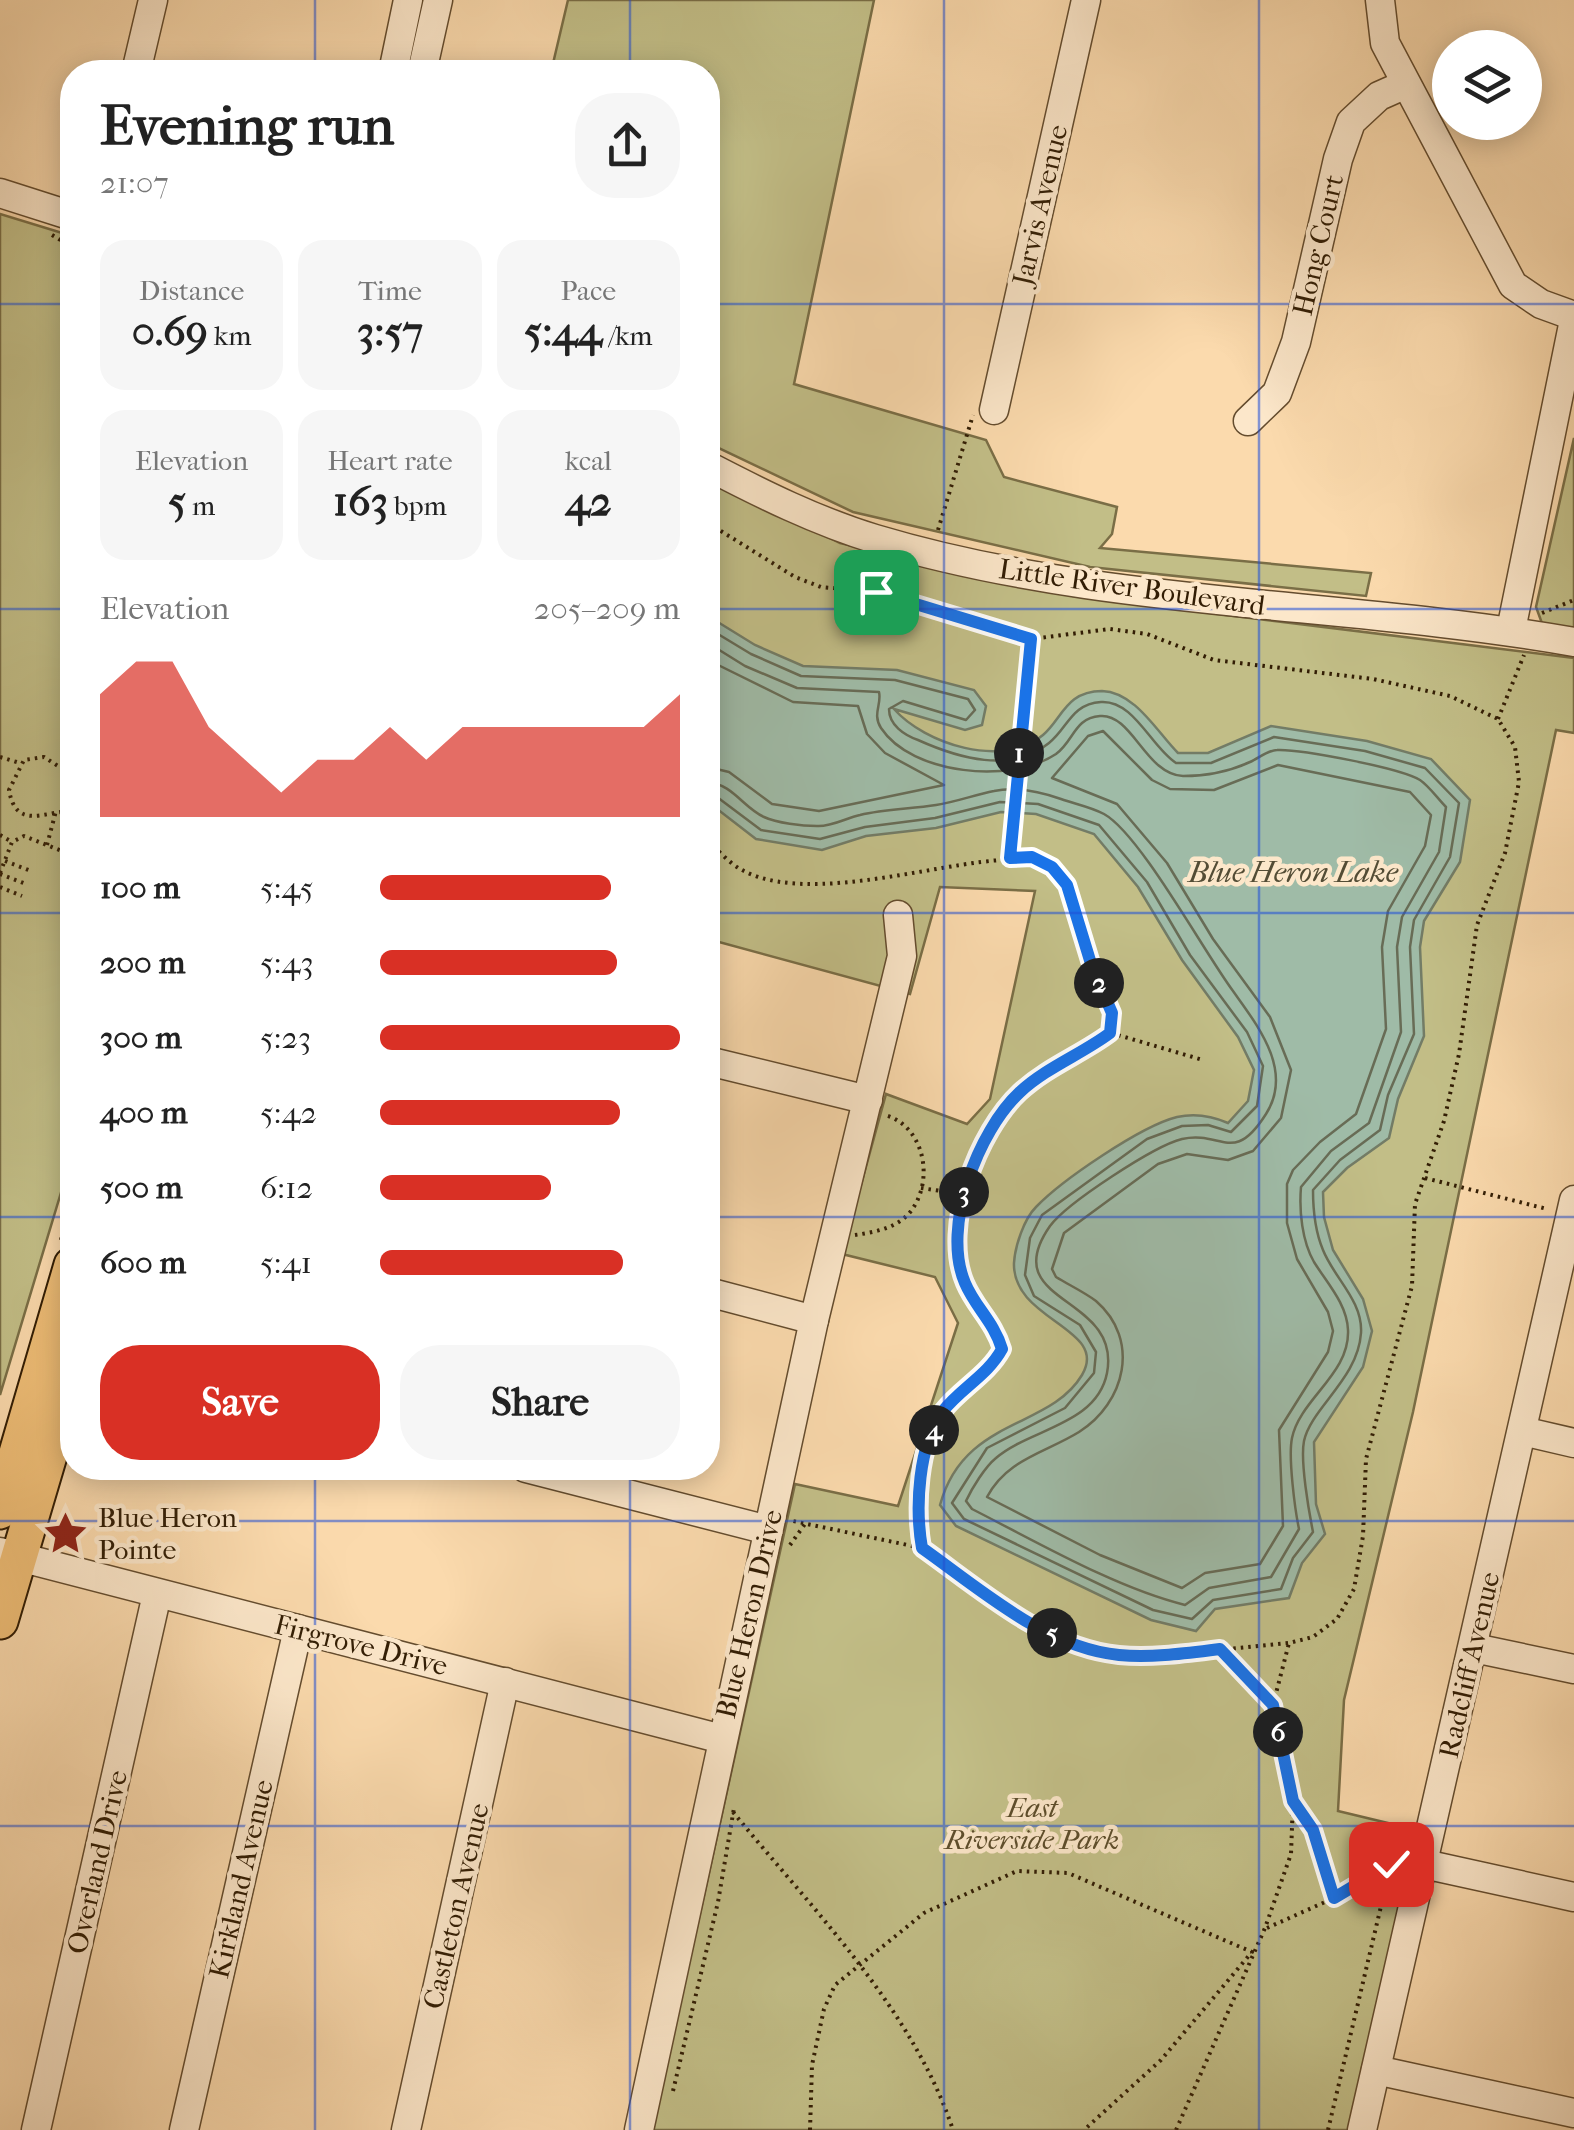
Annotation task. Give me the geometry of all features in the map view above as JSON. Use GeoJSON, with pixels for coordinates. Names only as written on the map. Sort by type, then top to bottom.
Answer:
{"type":"FeatureCollection","features":[{"type":"Feature","properties":{"kind":"main road"},"geometry":{"type":"LineString","coordinates":[[0,1511],[60,1350]]}},
{"type":"Feature","properties":{"kind":"main road"},"geometry":{"type":"LineString","coordinates":[[0,1621],[9,1554],[60,1412]]}},
{"type":"Feature","properties":{"kind":"street"},"geometry":{"type":"LineString","coordinates":[[139,60],[153,0]]}},
{"type":"Feature","properties":{"kind":"street"},"geometry":{"type":"LineString","coordinates":[[396,60],[408,0]]}},
{"type":"Feature","properties":{"kind":"street"},"geometry":{"type":"LineString","coordinates":[[425,60],[438,0]]}},
{"type":"Feature","properties":{"kind":"street","name":"Jarvis Avenue"},"geometry":{"type":"LineString","coordinates":[[994,410],[1086,0]]}},
{"type":"Feature","properties":{"kind":"street"},"geometry":{"type":"LineString","coordinates":[[1380,0],[1385,43],[1514,286],[1541,304],[1574,318],[1511,630]]}},
{"type":"Feature","properties":{"kind":"street","name":"Hong Court"},"geometry":{"type":"LineString","coordinates":[[1248,421],[1277,393],[1296,342],[1338,159],[1351,122],[1380,96],[1406,84]]}},
{"type":"Feature","properties":{"kind":"street"},"geometry":{"type":"LineString","coordinates":[[0,193],[60,212]]}},
{"type":"Feature","properties":{"kind":"street","name":"Little River Boulevard"},"geometry":{"type":"LineString","coordinates":[[720,472],[780,504],[873,538],[1001,571],[1160,594],[1511,630],[1574,642]]}},
{"type":"Feature","properties":{"kind":"street","name":"Blue Heron Drive"},"geometry":{"type":"LineString","coordinates":[[639,2130],[722,1738],[780,1533],[814,1320],[902,956],[898,915]]}},
{"type":"Feature","properties":{"kind":"street"},"geometry":{"type":"LineString","coordinates":[[720,1064],[867,1105]]}},
{"type":"Feature","properties":{"kind":"street","name":"Radcliff Avenue"},"geometry":{"type":"LineString","coordinates":[[1362,2130],[1573,1210]]}},
{"type":"Feature","properties":{"kind":"street"},"geometry":{"type":"LineString","coordinates":[[720,1295],[814,1320]]}},
{"type":"Feature","properties":{"kind":"street"},"geometry":{"type":"LineString","coordinates":[[1522,1431],[1574,1443]]}},
{"type":"Feature","properties":{"kind":"street"},"geometry":{"type":"LineString","coordinates":[[573,1480],[780,1533]]}},
{"type":"Feature","properties":{"kind":"street","name":"Firgrove Drive"},"geometry":{"type":"LineString","coordinates":[[9,1554],[722,1738]]}},
{"type":"Feature","properties":{"kind":"street","name":"Overland Drive"},"geometry":{"type":"LineString","coordinates":[[36,2130],[157,1594]]}},
{"type":"Feature","properties":{"kind":"street","name":"Kirkland Avenue"},"geometry":{"type":"LineString","coordinates":[[184,2130],[298,1629]]}},
{"type":"Feature","properties":{"kind":"street"},"geometry":{"type":"LineString","coordinates":[[1474,1648],[1574,1669]]}},
{"type":"Feature","properties":{"kind":"street","name":"Castleton Avenue"},"geometry":{"type":"LineString","coordinates":[[406,2130],[506,1682]]}},
{"type":"Feature","properties":{"kind":"street"},"geometry":{"type":"LineString","coordinates":[[1424,1864],[1574,1897]]}},
{"type":"Feature","properties":{"kind":"street"},"geometry":{"type":"LineString","coordinates":[[1376,2070],[1574,2112]]}},
{"type":"Feature","properties":{"kind":"path"},"geometry":{"type":"LineString","coordinates":[[938,530],[974,412],[994,410]]}},
{"type":"Feature","properties":{"kind":"path"},"geometry":{"type":"LineString","coordinates":[[720,529],[795,576],[821,587],[876,592],[1031,639],[1110,629],[1147,634],[1214,660],[1373,679],[1450,696],[1498,719],[1516,747],[1519,782],[1505,853],[1478,925],[1459,1054],[1425,1178],[1414,1204],[1412,1286],[1366,1458],[1364,1536],[1354,1589],[1337,1619],[1313,1637],[1289,1643],[1150,1657],[1114,1655],[1060,1638],[1014,1613],[922,1548],[805,1523],[780,1533]]}},
{"type":"Feature","properties":{"kind":"path"},"geometry":{"type":"LineString","coordinates":[[1535,614],[1556,610],[1574,600]]}},
{"type":"Feature","properties":{"kind":"path"},"geometry":{"type":"LineString","coordinates":[[1010,858],[1031,639]]}},
{"type":"Feature","properties":{"kind":"path"},"geometry":{"type":"LineString","coordinates":[[1498,719],[1523,656]]}},
{"type":"Feature","properties":{"kind":"path"},"geometry":{"type":"LineString","coordinates":[[0,757],[20,763],[44,756],[60,766]]}},
{"type":"Feature","properties":{"kind":"path"},"geometry":{"type":"LineString","coordinates":[[20,763],[9,790],[14,808],[32,819],[60,811]]}},
{"type":"Feature","properties":{"kind":"path"},"geometry":{"type":"LineString","coordinates":[[47,845],[56,811]]}},
{"type":"Feature","properties":{"kind":"path"},"geometry":{"type":"LineString","coordinates":[[0,835],[12,842]]}},
{"type":"Feature","properties":{"kind":"path"},"geometry":{"type":"LineString","coordinates":[[26,884],[0,874],[12,842],[24,836],[60,850]]}},
{"type":"Feature","properties":{"kind":"path"},"geometry":{"type":"LineString","coordinates":[[720,851],[742,870],[784,884],[896,879],[1032,857],[1052,867],[1067,885],[1086,953],[1112,1013],[1110,1033]]}},
{"type":"Feature","properties":{"kind":"path"},"geometry":{"type":"LineString","coordinates":[[4,861],[31,871]]}},
{"type":"Feature","properties":{"kind":"path"},"geometry":{"type":"LineString","coordinates":[[0,887],[22,896]]}},
{"type":"Feature","properties":{"kind":"path"},"geometry":{"type":"LineString","coordinates":[[922,1548],[918,1526],[926,1450],[941,1414],[993,1366],[1002,1349],[995,1326],[965,1283],[957,1243],[963,1195],[982,1147],[1018,1094],[1110,1033],[1203,1060]]}},
{"type":"Feature","properties":{"kind":"path"},"geometry":{"type":"LineString","coordinates":[[835,1232],[857,1235],[888,1229],[910,1214],[921,1188],[924,1175],[919,1140],[896,1118],[867,1105]]}},
{"type":"Feature","properties":{"kind":"path"},"geometry":{"type":"LineString","coordinates":[[1425,1178],[1573,1210]]}},
{"type":"Feature","properties":{"kind":"path"},"geometry":{"type":"LineString","coordinates":[[921,1188],[963,1195]]}},
{"type":"Feature","properties":{"kind":"path"},"geometry":{"type":"LineString","coordinates":[[780,1533],[805,1523]]}},
{"type":"Feature","properties":{"kind":"path"},"geometry":{"type":"LineString","coordinates":[[1176,2130],[1265,1928],[1291,1854],[1293,1801],[1273,1705],[1289,1643]]}},
{"type":"Feature","properties":{"kind":"path"},"geometry":{"type":"LineString","coordinates":[[1220,1649],[1273,1705]]}},
{"type":"Feature","properties":{"kind":"path"},"geometry":{"type":"LineString","coordinates":[[673,2091],[718,1902],[737,1794]]}},
{"type":"Feature","properties":{"kind":"path"},"geometry":{"type":"LineString","coordinates":[[1293,1801],[1313,1830],[1334,1898]]}},
{"type":"Feature","properties":{"kind":"path"},"geometry":{"type":"LineString","coordinates":[[733,1812],[857,1964],[938,2084],[953,2130]]}},
{"type":"Feature","properties":{"kind":"path"},"geometry":{"type":"LineString","coordinates":[[1265,1928],[1334,1898],[1391,1864],[1328,2130]]}},
{"type":"Feature","properties":{"kind":"path"},"geometry":{"type":"LineString","coordinates":[[810,2130],[812,2065],[824,2009],[835,1985],[924,1913],[1017,1871],[1068,1873],[1252,1952]]}},
{"type":"Feature","properties":{"kind":"path"},"geometry":{"type":"LineString","coordinates":[[1084,2130],[1161,2060],[1252,1952]]}},
{"type":"Feature","properties":{"kind":"green space"},"geometry":{"type":"Polygon","coordinates":[[[568,0],[874,0],[794,384],[986,440],[1004,477],[1117,507],[1112,534],[1100,548],[1371,573],[1366,596],[1090,567],[853,512],[720,449],[720,60],[554,60],[568,0]]]}},
{"type":"Feature","properties":{"kind":"green space"},"geometry":{"type":"Polygon","coordinates":[[[0,214],[60,232],[60,1196],[0,1395],[0,214]]]}},
{"type":"Feature","properties":{"kind":"green space"},"geometry":{"type":"Polygon","coordinates":[[[1574,438],[1574,630],[1543,626],[1536,607],[1574,438]]]}},
{"type":"Feature","properties":{"kind":"green space","name":"East Riverside Park"},"geometry":{"type":"Polygon","coordinates":[[[720,483],[840,543],[1073,596],[1574,658],[1574,733],[1556,730],[1413,1412],[1344,1700],[1338,1811],[1421,1831],[1352,2130],[652,2130],[795,1484],[898,1506],[958,1323],[935,1277],[842,1254],[886,1094],[967,1124],[990,1099],[1035,891],[940,887],[910,994],[720,942],[720,483]]]}},
{"type":"Feature","properties":{"kind":"water","name":"Blue Heron Lake"},"geometry":{"type":"Polygon","coordinates":[[[720,623],[755,645],[803,666],[897,670],[974,690],[986,706],[982,725],[965,730],[894,709],[925,733],[965,748],[1007,750],[1026,745],[1043,735],[1080,696],[1102,691],[1125,698],[1135,706],[1178,753],[1208,753],[1271,726],[1367,741],[1431,759],[1470,800],[1460,862],[1424,921],[1420,947],[1424,1036],[1398,1099],[1389,1138],[1347,1168],[1323,1192],[1324,1217],[1333,1250],[1363,1299],[1372,1331],[1363,1367],[1314,1442],[1316,1504],[1325,1534],[1302,1563],[1289,1598],[1215,1609],[1196,1631],[1151,1620],[956,1526],[940,1505],[952,1476],[968,1455],[1049,1406],[1082,1375],[1087,1359],[1083,1346],[1042,1312],[1017,1283],[1016,1249],[1032,1212],[1123,1142],[1177,1117],[1197,1115],[1228,1123],[1248,1101],[1254,1070],[1238,1037],[1182,960],[1138,887],[1094,834],[1036,814],[1001,812],[936,828],[866,836],[822,850],[756,839],[720,811],[720,623]]]}},
{"type":"Feature","properties":{"kind":"place","name":"Blue Heron Pointe"},"geometry":{"type":"Point","coordinates":[65,1533]}},
{"type":"Feature","properties":{"kind":"route"},"geometry":{"type":"LineString","coordinates":[[876,592],[1031,639],[1010,858],[1032,857],[1052,867],[1067,885],[1076,924],[1112,1013],[1110,1033],[1018,1094],[982,1147],[963,1195],[957,1243],[965,1283],[995,1326],[1002,1349],[993,1366],[967,1385],[941,1414],[926,1450],[918,1526],[922,1548],[1014,1613],[1060,1638],[1114,1655],[1150,1657],[1220,1649],[1273,1705],[1293,1801],[1313,1830],[1334,1898],[1391,1864]]}}]}
